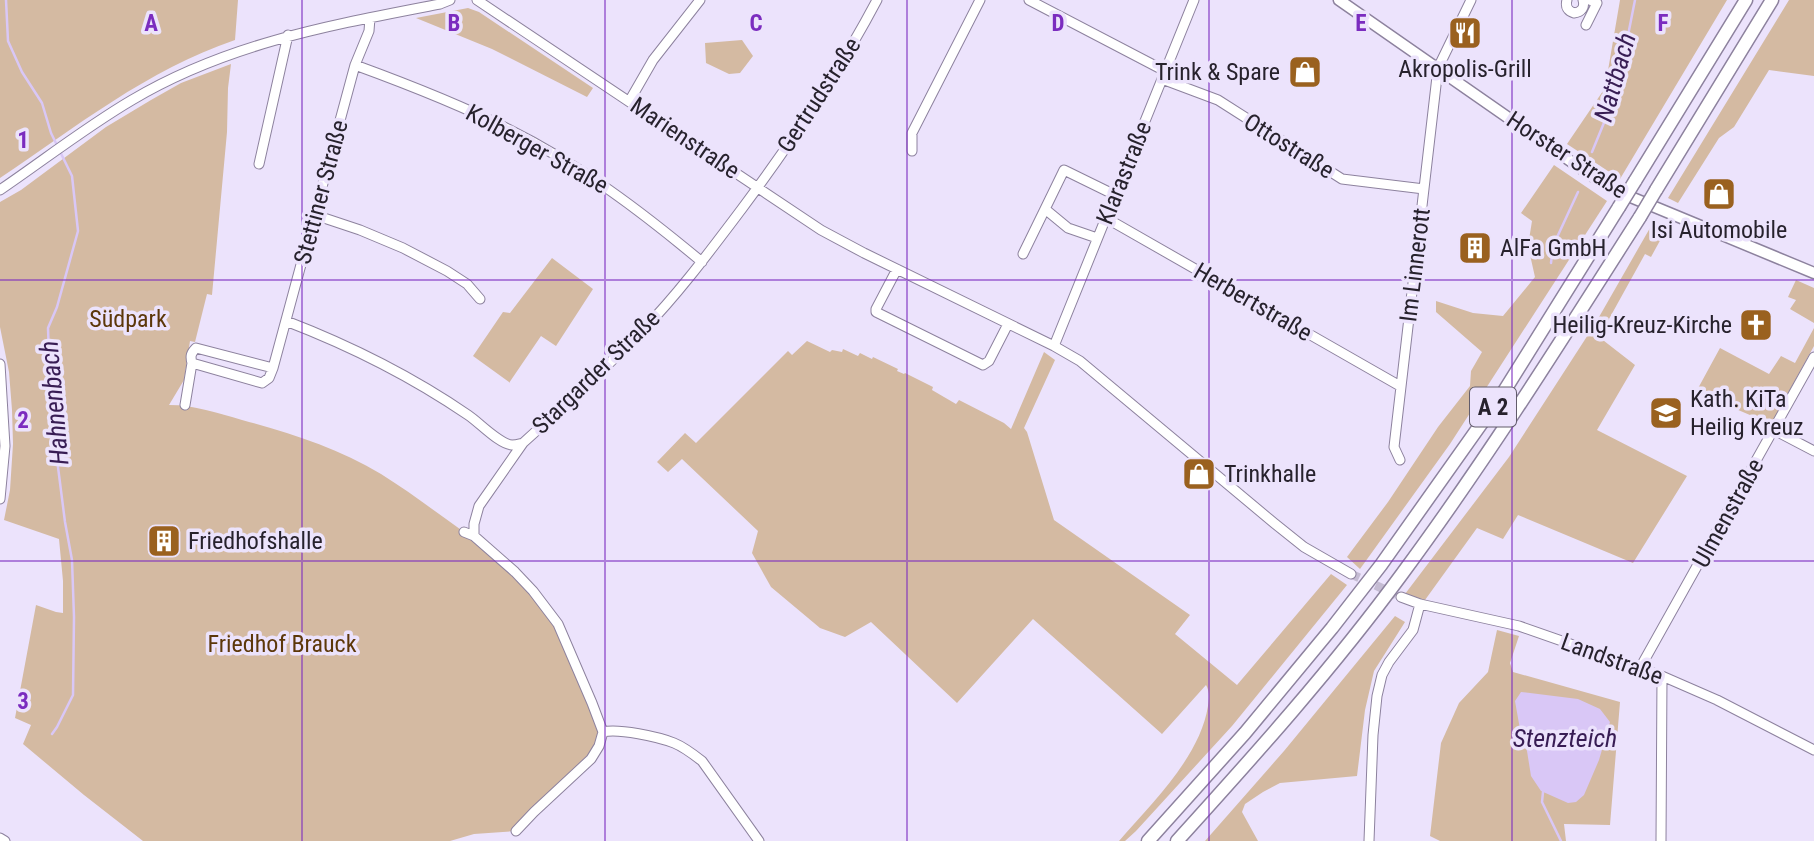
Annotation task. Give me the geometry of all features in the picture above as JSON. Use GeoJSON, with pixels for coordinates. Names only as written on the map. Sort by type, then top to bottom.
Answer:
{"type":"FeatureCollection","features":[{"type":"Feature","properties":{"kind":"highway","name":"A 2"},"geometry":{"type":"LineString","coordinates":[[1147,841],[1245,733],[1381,565],[1503,393],[1746,0]]}},
{"type":"Feature","properties":{"kind":"highway","name":"A 2"},"geometry":{"type":"LineString","coordinates":[[1177,841],[1261,748],[1348,644],[1402,574],[1520,406],[1640,217],[1772,0]]}},
{"type":"Feature","properties":{"kind":"main road","name":"Horster Straße"},"geometry":{"type":"LineString","coordinates":[[1339,0],[1592,176],[1621,193],[1814,273]]}},
{"type":"Feature","properties":{"kind":"street"},"geometry":{"type":"LineString","coordinates":[[0,190],[131,100],[224,56],[288,35],[450,0]]}},
{"type":"Feature","properties":{"kind":"street","name":"Marienstraße"},"geometry":{"type":"LineString","coordinates":[[477,0],[821,230],[1054,346]]}},
{"type":"Feature","properties":{"kind":"street"},"geometry":{"type":"LineString","coordinates":[[630,100],[653,60],[700,0]]}},
{"type":"Feature","properties":{"kind":"street","name":"Gertrudstraße"},"geometry":{"type":"LineString","coordinates":[[757,188],[836,73],[877,0]]}},
{"type":"Feature","properties":{"kind":"street"},"geometry":{"type":"LineString","coordinates":[[912,151],[912,133],[980,0]]}},
{"type":"Feature","properties":{"kind":"street","name":"Ottostraße"},"geometry":{"type":"LineString","coordinates":[[1029,0],[1163,75],[1217,100],[1342,179],[1424,189]]}},
{"type":"Feature","properties":{"kind":"street","name":"Klarastraße"},"geometry":{"type":"LineString","coordinates":[[1054,346],[1194,0]]}},
{"type":"Feature","properties":{"kind":"street","name":"Im Linnerott"},"geometry":{"type":"LineString","coordinates":[[1401,460],[1394,447],[1438,68],[1471,0]]}},
{"type":"Feature","properties":{"kind":"street"},"geometry":{"type":"LineString","coordinates":[[1567,0],[1568,10],[1574,13],[1581,11],[1583,0]]}},
{"type":"Feature","properties":{"kind":"street"},"geometry":{"type":"LineString","coordinates":[[1586,25],[1597,3],[1590,0]]}},
{"type":"Feature","properties":{"kind":"street","name":"Stettiner Straße"},"geometry":{"type":"LineString","coordinates":[[273,368],[355,65],[369,31],[370,18]]}},
{"type":"Feature","properties":{"kind":"street"},"geometry":{"type":"LineString","coordinates":[[259,164],[288,35]]}},
{"type":"Feature","properties":{"kind":"street","name":"Kolberger Straße"},"geometry":{"type":"LineString","coordinates":[[355,65],[464,107],[547,150],[635,207],[702,262]]}},
{"type":"Feature","properties":{"kind":"street"},"geometry":{"type":"LineString","coordinates":[[1023,254],[1064,170],[1115,195]]}},
{"type":"Feature","properties":{"kind":"street","name":"Stargarder Straße"},"geometry":{"type":"LineString","coordinates":[[286,321],[345,345],[415,381],[470,416],[502,442],[512,445],[523,443],[587,386],[645,328],[702,262],[757,188]]}},
{"type":"Feature","properties":{"kind":"street"},"geometry":{"type":"LineString","coordinates":[[1045,209],[1068,228],[1097,238]]}},
{"type":"Feature","properties":{"kind":"street"},"geometry":{"type":"LineString","coordinates":[[315,215],[403,248],[467,284],[480,299]]}},
{"type":"Feature","properties":{"kind":"street","name":"Herbertstraße"},"geometry":{"type":"LineString","coordinates":[[1106,218],[1400,386]]}},
{"type":"Feature","properties":{"kind":"street"},"geometry":{"type":"LineString","coordinates":[[897,269],[876,312],[983,365],[989,361],[1009,324]]}},
{"type":"Feature","properties":{"kind":"street"},"geometry":{"type":"LineString","coordinates":[[1054,346],[1080,361],[1304,547],[1351,574]]}},
{"type":"Feature","properties":{"kind":"street"},"geometry":{"type":"LineString","coordinates":[[185,405],[192,363],[190,358],[196,348],[273,368],[270,378],[262,383],[192,363]]}},
{"type":"Feature","properties":{"kind":"street","name":"Ulmenstraße"},"geometry":{"type":"LineString","coordinates":[[1640,668],[1814,357]]}},
{"type":"Feature","properties":{"kind":"street"},"geometry":{"type":"LineString","coordinates":[[0,363],[3,446],[0,499]]}},
{"type":"Feature","properties":{"kind":"street"},"geometry":{"type":"LineString","coordinates":[[1774,430],[1814,451]]}},
{"type":"Feature","properties":{"kind":"street"},"geometry":{"type":"LineString","coordinates":[[474,536],[479,506],[523,443]]}},
{"type":"Feature","properties":{"kind":"street"},"geometry":{"type":"LineString","coordinates":[[464,532],[474,536],[515,572],[558,624],[603,732],[599,747],[591,759],[516,831]]}},
{"type":"Feature","properties":{"kind":"street","name":"Landstraße"},"geometry":{"type":"LineString","coordinates":[[1401,597],[1420,604],[1519,626],[1662,676],[1717,700],[1814,750]]}},
{"type":"Feature","properties":{"kind":"street"},"geometry":{"type":"LineString","coordinates":[[1369,841],[1377,696],[1382,675],[1389,662],[1413,630],[1420,604]]}},
{"type":"Feature","properties":{"kind":"street"},"geometry":{"type":"LineString","coordinates":[[1661,841],[1662,676]]}},
{"type":"Feature","properties":{"kind":"street"},"geometry":{"type":"LineString","coordinates":[[603,732],[611,730],[632,733],[672,742],[689,751],[702,761],[759,841]]}},
{"type":"Feature","properties":{"kind":"street"},"geometry":{"type":"LineString","coordinates":[[0,838],[5,841]]}},
{"type":"Feature","properties":{"kind":"green space"},"geometry":{"type":"Polygon","coordinates":[[[0,0],[238,0],[235,40],[203,52],[142,83],[0,178],[0,0]]]}},
{"type":"Feature","properties":{"kind":"green space"},"geometry":{"type":"Polygon","coordinates":[[[1620,0],[1727,0],[1620,179],[1567,144],[1605,88],[1620,0]]]}},
{"type":"Feature","properties":{"kind":"green space"},"geometry":{"type":"Polygon","coordinates":[[[1789,0],[1814,0],[1814,76],[1769,70],[1734,127],[1719,138],[1678,203],[1668,198],[1789,0]]]}},
{"type":"Feature","properties":{"kind":"green space"},"geometry":{"type":"Polygon","coordinates":[[[468,8],[479,12],[593,88],[587,97],[492,49],[416,18],[468,8]]]}},
{"type":"Feature","properties":{"kind":"green space"},"geometry":{"type":"Polygon","coordinates":[[[742,40],[753,56],[740,73],[729,74],[706,63],[705,43],[742,40]]]}},
{"type":"Feature","properties":{"kind":"green space","name":"Friedhof Brauck"},"geometry":{"type":"Polygon","coordinates":[[[231,64],[212,295],[207,294],[195,342],[190,341],[184,380],[169,405],[206,410],[278,430],[331,449],[365,465],[464,532],[474,536],[547,608],[600,722],[599,746],[516,831],[474,834],[450,841],[143,841],[23,744],[31,725],[15,718],[36,605],[63,613],[63,581],[59,539],[4,520],[10,490],[13,444],[9,372],[0,327],[0,202],[21,190],[106,127],[151,100],[181,83],[231,64]]]}},
{"type":"Feature","properties":{"kind":"green space"},"geometry":{"type":"Polygon","coordinates":[[[1554,165],[1607,201],[1450,444],[1360,569],[1347,557],[1470,386],[1471,371],[1482,352],[1436,312],[1436,301],[1473,313],[1503,316],[1535,277],[1528,246],[1532,221],[1521,213],[1554,165]]]}},
{"type":"Feature","properties":{"kind":"green space"},"geometry":{"type":"Polygon","coordinates":[[[1654,221],[1668,226],[1651,257],[1645,254],[1599,337],[1635,365],[1597,430],[1687,476],[1633,563],[1518,515],[1503,539],[1477,528],[1425,600],[1405,594],[1509,457],[1595,324],[1654,221]]]}},
{"type":"Feature","properties":{"kind":"green space"},"geometry":{"type":"Polygon","coordinates":[[[552,258],[593,289],[556,346],[541,336],[509,383],[473,356],[503,312],[510,313],[552,258]]]}},
{"type":"Feature","properties":{"kind":"green space"},"geometry":{"type":"Polygon","coordinates":[[[1796,280],[1814,288],[1814,323],[1790,309],[1796,300],[1788,297],[1796,280]]]}},
{"type":"Feature","properties":{"kind":"green space"},"geometry":{"type":"Polygon","coordinates":[[[1814,328],[1814,346],[1771,424],[1696,392],[1720,348],[1769,374],[1781,356],[1795,363],[1814,328]]]}},
{"type":"Feature","properties":{"kind":"green space"},"geometry":{"type":"Polygon","coordinates":[[[807,341],[830,352],[842,352],[843,349],[858,356],[860,353],[872,359],[873,357],[933,387],[932,390],[956,404],[959,400],[1011,429],[1044,352],[1055,360],[1024,428],[1054,520],[1190,615],[1175,634],[1237,685],[1331,574],[1347,585],[1232,726],[1136,831],[1125,841],[1119,841],[1160,795],[1185,761],[1203,725],[1209,693],[1206,685],[1162,734],[1033,619],[957,703],[871,622],[845,637],[820,628],[771,587],[752,553],[758,531],[682,459],[668,472],[657,462],[685,433],[696,443],[788,351],[792,355],[807,341]]]}},
{"type":"Feature","properties":{"kind":"green space"},"geometry":{"type":"Polygon","coordinates":[[[1395,616],[1405,622],[1374,671],[1365,710],[1357,776],[1280,783],[1245,804],[1242,812],[1258,841],[1205,841],[1284,751],[1395,616]]]}},
{"type":"Feature","properties":{"kind":"green space"},"geometry":{"type":"Polygon","coordinates":[[[1497,630],[1519,636],[1510,663],[1513,672],[1620,702],[1610,825],[1564,824],[1566,841],[1440,841],[1430,836],[1441,743],[1459,703],[1488,672],[1497,630]]]}},
{"type":"Feature","properties":{"kind":"water","name":"Stenzteich"},"geometry":{"type":"Polygon","coordinates":[[[1521,692],[1578,699],[1600,709],[1610,722],[1599,760],[1584,795],[1576,802],[1568,803],[1541,791],[1531,776],[1515,701],[1521,692]]]}},
{"type":"Feature","properties":{"kind":"waterway","name":"Hahnenbach"},"geometry":{"type":"LineString","coordinates":[[6,0],[8,41],[22,72],[42,103],[51,133],[72,176],[78,231],[57,307],[48,328],[51,412],[72,560],[74,617],[73,695],[52,734]]}},
{"type":"Feature","properties":{"kind":"waterway","name":"Nattbach"},"geometry":{"type":"LineString","coordinates":[[1592,152],[1617,91],[1635,0]]}},
{"type":"Feature","properties":{"kind":"waterway","name":"Nattbach"},"geometry":{"type":"LineString","coordinates":[[1551,263],[1553,246],[1578,192]]}},
{"type":"Feature","properties":{"kind":"waterway","name":"Nattbach"},"geometry":{"type":"LineString","coordinates":[[1543,792],[1542,802],[1561,841]]}},
{"type":"Feature","properties":{"kind":"tunnel"},"geometry":{"type":"LineString","coordinates":[[1351,574],[1401,597]]}},
{"type":"Feature","properties":{"kind":"place","name":"Akropolis-Grill"},"geometry":{"type":"Point","coordinates":[1465,33]}},
{"type":"Feature","properties":{"kind":"place","name":"Trink & Spare"},"geometry":{"type":"Point","coordinates":[1305,72]}},
{"type":"Feature","properties":{"kind":"place","name":"Isi Automobile"},"geometry":{"type":"Point","coordinates":[1719,194]}},
{"type":"Feature","properties":{"kind":"place","name":"AlFa GmbH"},"geometry":{"type":"Point","coordinates":[1475,248]}},
{"type":"Feature","properties":{"kind":"place","name":"Heilig-Kreuz-Kirche"},"geometry":{"type":"Point","coordinates":[1756,325]}},
{"type":"Feature","properties":{"kind":"place","name":"Kath. KiTa Heilig Kreuz"},"geometry":{"type":"Point","coordinates":[1666,413]}},
{"type":"Feature","properties":{"kind":"place","name":"Trinkhalle"},"geometry":{"type":"Point","coordinates":[1199,474]}},
{"type":"Feature","properties":{"kind":"place","name":"Friedhofshalle"},"geometry":{"type":"Point","coordinates":[164,541]}},
{"type":"Feature","properties":{"kind":"park label","name":"Südpark"},"geometry":{"type":"Point","coordinates":[128,319]}}]}
